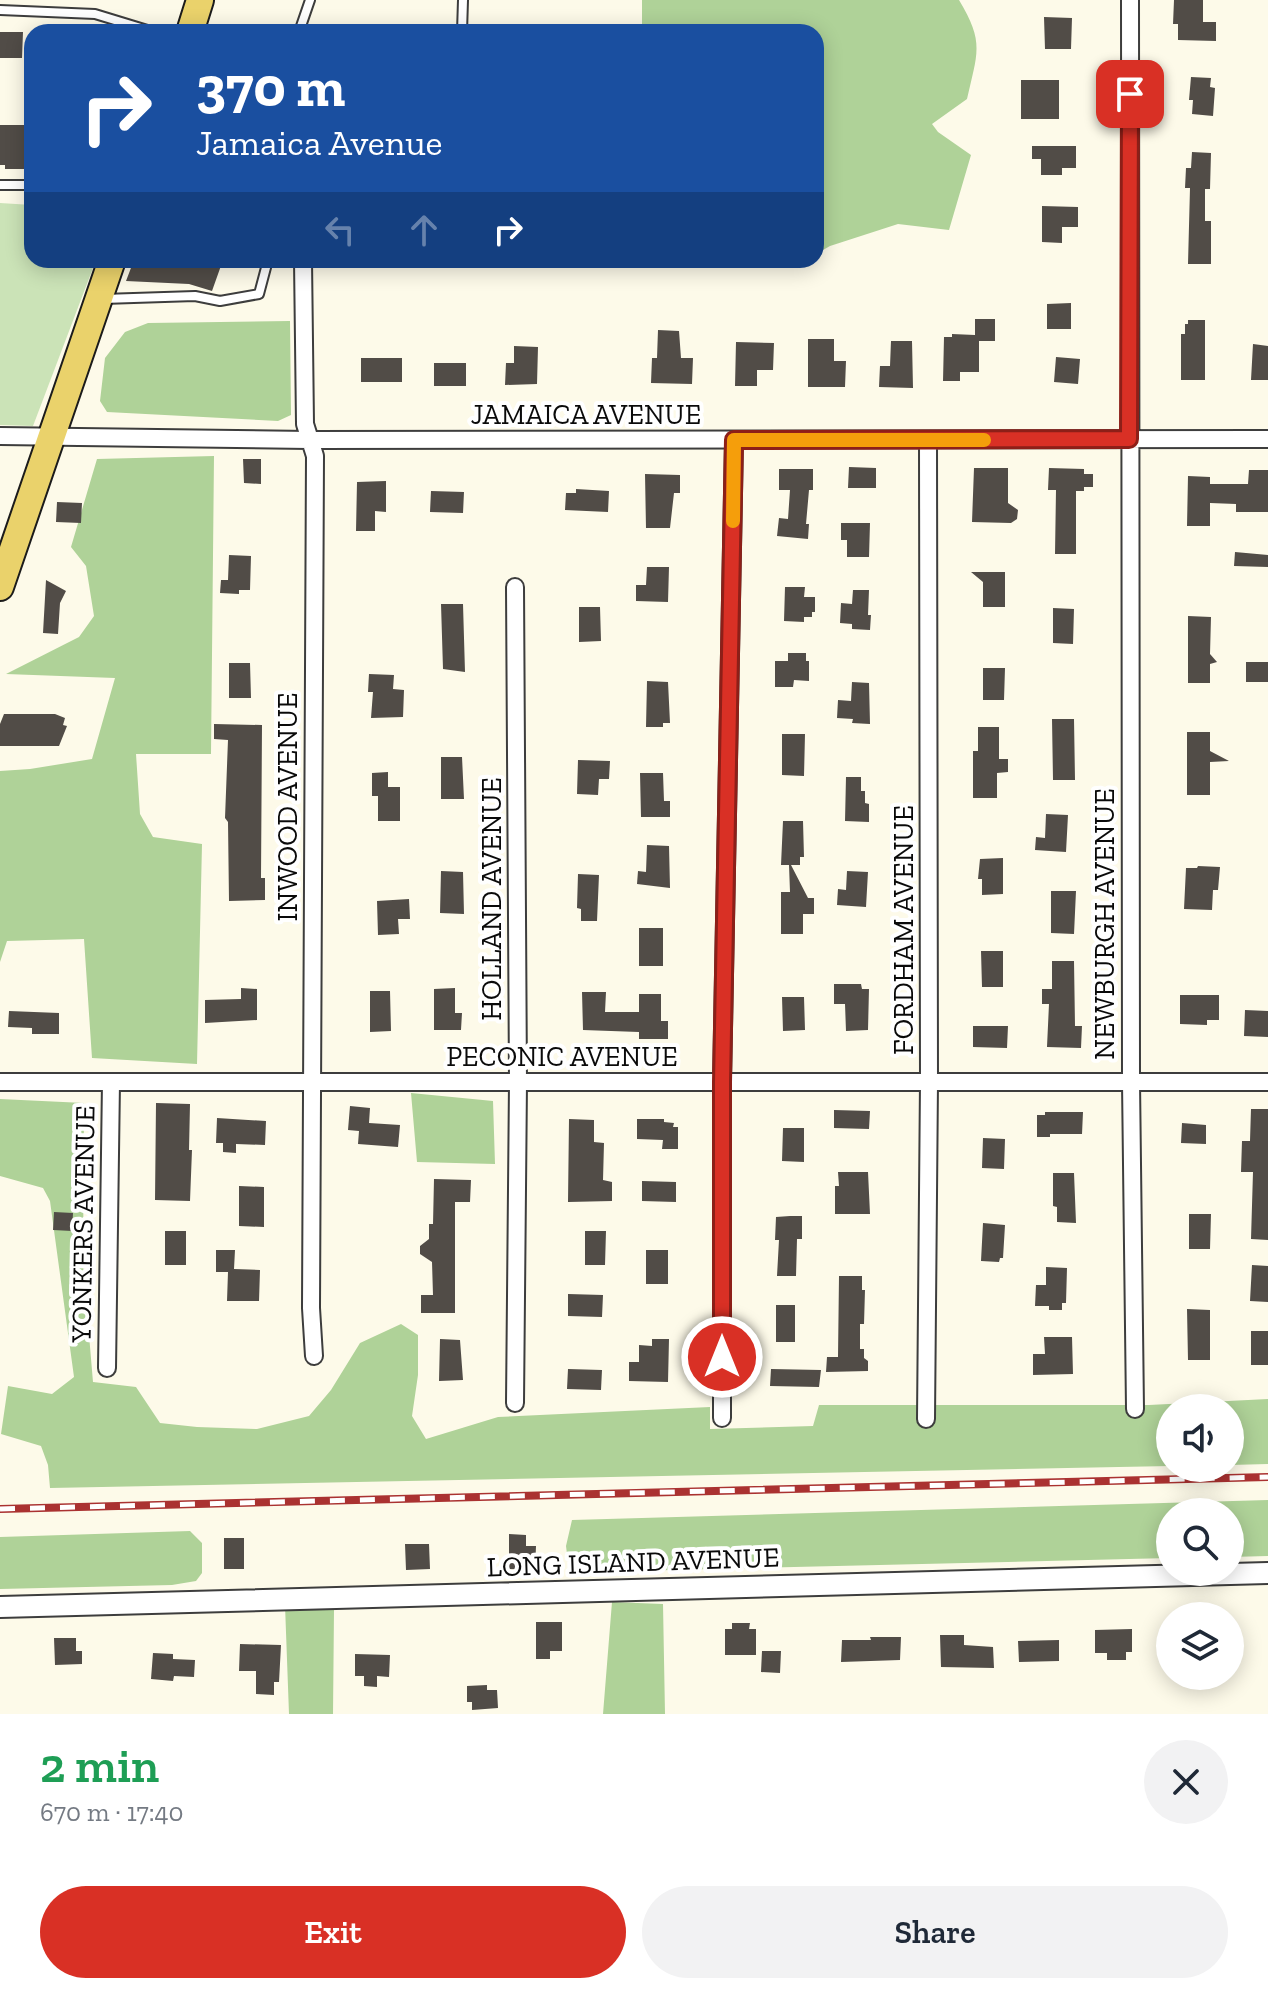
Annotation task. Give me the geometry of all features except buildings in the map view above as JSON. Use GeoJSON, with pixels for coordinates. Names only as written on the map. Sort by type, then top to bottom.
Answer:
{"type":"FeatureCollection","features":[{"type":"Feature","properties":{"kind":"main road"},"geometry":{"type":"LineString","coordinates":[[192,24],[200,0]]}},
{"type":"Feature","properties":{"kind":"main road"},"geometry":{"type":"LineString","coordinates":[[0,587],[109,268]]}},
{"type":"Feature","properties":{"kind":"street","name":"NEWBURGH AVENUE"},"geometry":{"type":"LineString","coordinates":[[1130,0],[1131,1082],[1135,1409]]}},
{"type":"Feature","properties":{"kind":"street","name":"INWOOD AVENUE"},"geometry":{"type":"LineString","coordinates":[[303,268],[305,424],[315,456],[311,1308],[314,1356]]}},
{"type":"Feature","properties":{"kind":"street","name":"JAMAICA AVENUE"},"geometry":{"type":"LineString","coordinates":[[0,436],[309,440],[1268,439]]}},
{"type":"Feature","properties":{"kind":"street"},"geometry":{"type":"LineString","coordinates":[[722,1418],[722,1082],[734,440]]}},
{"type":"Feature","properties":{"kind":"street","name":"FORDHAM AVENUE"},"geometry":{"type":"LineString","coordinates":[[926,1419],[928,440]]}},
{"type":"Feature","properties":{"kind":"street","name":"HOLLAND AVENUE"},"geometry":{"type":"LineString","coordinates":[[515,587],[518,1082],[515,1403]]}},
{"type":"Feature","properties":{"kind":"street","name":"PECONIC AVENUE"},"geometry":{"type":"LineString","coordinates":[[0,1082],[1268,1082]]}},
{"type":"Feature","properties":{"kind":"street","name":"YONKERS AVENUE"},"geometry":{"type":"LineString","coordinates":[[107,1368],[111,1082]]}},
{"type":"Feature","properties":{"kind":"street","name":"LONG ISLAND AVENUE"},"geometry":{"type":"LineString","coordinates":[[0,1607],[1268,1573]]}},
{"type":"Feature","properties":{"kind":"lane"},"geometry":{"type":"LineString","coordinates":[[302,24],[310,0]]}},
{"type":"Feature","properties":{"kind":"lane"},"geometry":{"type":"LineString","coordinates":[[462,24],[463,0]]}},
{"type":"Feature","properties":{"kind":"lane"},"geometry":{"type":"LineString","coordinates":[[0,10],[95,14],[128,24]]}},
{"type":"Feature","properties":{"kind":"lane"},"geometry":{"type":"LineString","coordinates":[[0,185],[24,185]]}},
{"type":"Feature","properties":{"kind":"lane"},"geometry":{"type":"LineString","coordinates":[[98,299],[195,296],[220,301],[259,294],[266,268]]}},
{"type":"Feature","properties":{"kind":"green space"},"geometry":{"type":"Polygon","coordinates":[[[642,0],[959,0],[976,38],[974,70],[967,99],[932,124],[938,132],[971,155],[949,230],[898,224],[824,249],[824,24],[642,24],[642,0]]]}},
{"type":"Feature","properties":{"kind":"green space"},"geometry":{"type":"Polygon","coordinates":[[[0,203],[24,204],[24,268],[93,268],[33,426],[0,425],[0,203]]]}},
{"type":"Feature","properties":{"kind":"green space"},"geometry":{"type":"Polygon","coordinates":[[[290,321],[291,415],[278,421],[107,412],[100,401],[105,358],[125,332],[148,323],[290,321]]]}},
{"type":"Feature","properties":{"kind":"green space"},"geometry":{"type":"Polygon","coordinates":[[[214,456],[211,754],[136,754],[140,814],[153,837],[202,844],[197,1064],[92,1058],[84,939],[7,941],[0,962],[0,771],[92,759],[115,678],[6,674],[79,637],[94,616],[86,566],[71,547],[97,459],[214,456]]]}},
{"type":"Feature","properties":{"kind":"green space"},"geometry":{"type":"Polygon","coordinates":[[[411,1093],[493,1101],[495,1164],[417,1162],[411,1093]]]}},
{"type":"Feature","properties":{"kind":"green space"},"geometry":{"type":"Polygon","coordinates":[[[0,1099],[84,1103],[83,1264],[93,1382],[136,1387],[160,1423],[257,1429],[309,1416],[331,1390],[360,1343],[401,1324],[418,1335],[418,1375],[412,1416],[426,1439],[498,1417],[710,1407],[710,1429],[813,1426],[819,1405],[1156,1405],[1156,1466],[50,1488],[48,1465],[41,1446],[1,1434],[8,1386],[52,1394],[74,1377],[50,1201],[43,1188],[0,1176],[0,1099]]]}},
{"type":"Feature","properties":{"kind":"green space"},"geometry":{"type":"Polygon","coordinates":[[[1268,1399],[1268,1464],[1244,1465],[1244,1400],[1268,1399]]]}},
{"type":"Feature","properties":{"kind":"green space"},"geometry":{"type":"Polygon","coordinates":[[[1268,1500],[1268,1556],[1244,1557],[1244,1501],[1268,1500]]]}},
{"type":"Feature","properties":{"kind":"green space"},"geometry":{"type":"Polygon","coordinates":[[[1156,1503],[1156,1558],[591,1572],[568,1562],[566,1546],[572,1520],[1156,1503]]]}},
{"type":"Feature","properties":{"kind":"green space"},"geometry":{"type":"Polygon","coordinates":[[[190,1531],[202,1543],[202,1573],[196,1581],[172,1585],[0,1589],[0,1537],[190,1531]]]}},
{"type":"Feature","properties":{"kind":"green space"},"geometry":{"type":"Polygon","coordinates":[[[612,1602],[663,1604],[665,1714],[603,1714],[612,1602]]]}},
{"type":"Feature","properties":{"kind":"green space"},"geometry":{"type":"Polygon","coordinates":[[[285,1605],[334,1610],[333,1714],[289,1714],[285,1605]]]}},
{"type":"Feature","properties":{"kind":"railway"},"geometry":{"type":"LineString","coordinates":[[0,1509],[1268,1477]]}},
{"type":"Feature","properties":{"kind":"slow traffic"},"geometry":{"type":"LineString","coordinates":[[733,521],[734,440],[984,440]]}},
{"type":"Feature","properties":{"kind":"route"},"geometry":{"type":"LineString","coordinates":[[722,1357],[722,1082],[734,440],[1129,439],[1130,94]]}}]}
